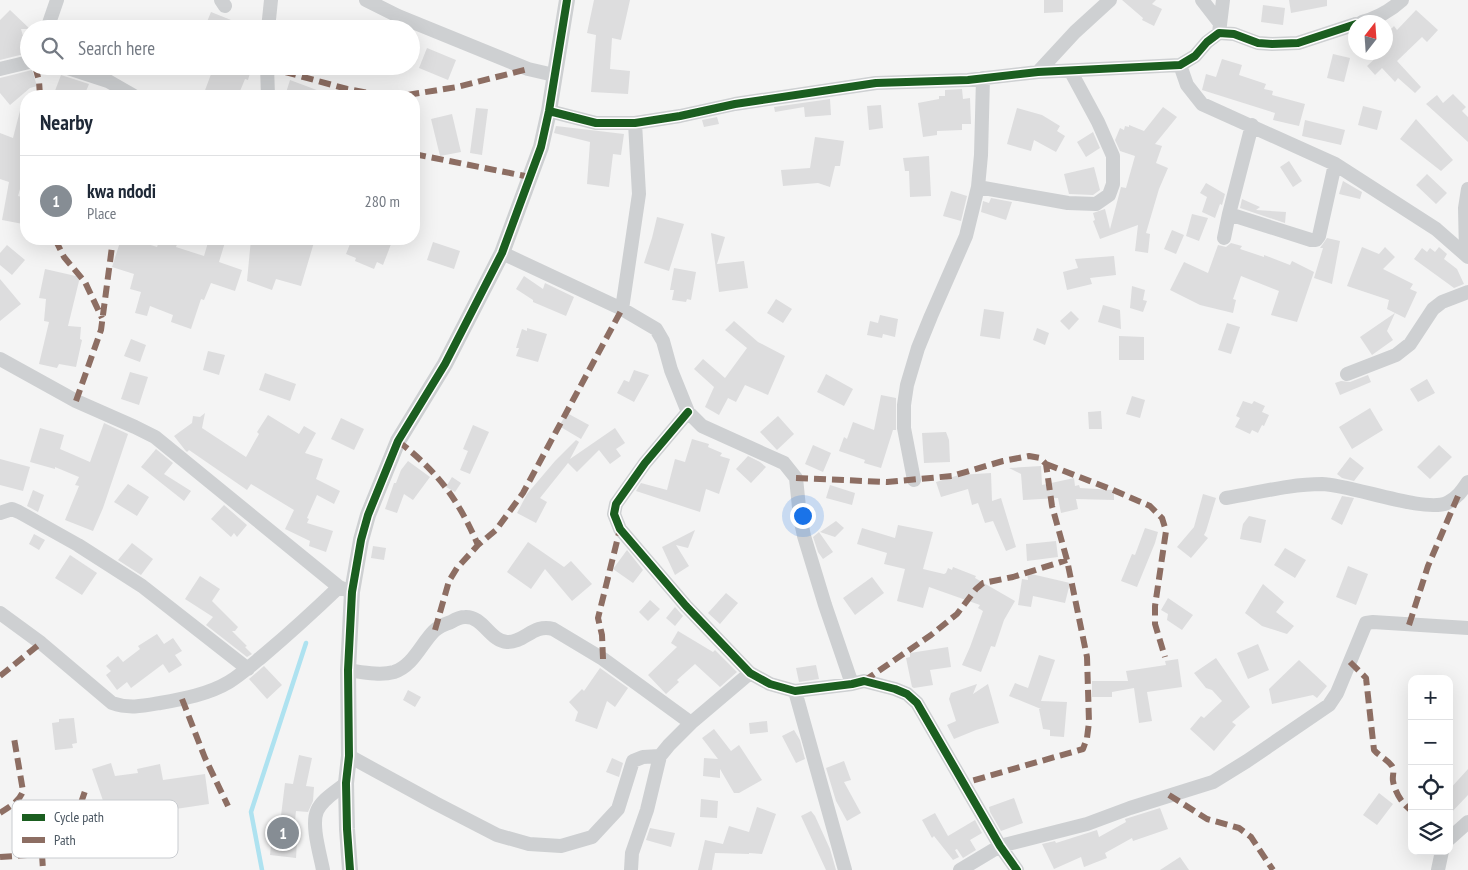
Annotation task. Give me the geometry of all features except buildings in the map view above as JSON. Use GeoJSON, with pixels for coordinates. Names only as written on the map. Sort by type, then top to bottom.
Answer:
{"type":"FeatureCollection","features":[{"type":"Feature","properties":{"kind":"street"},"geometry":{"type":"LineString","coordinates":[[49,20],[57,0]]}},
{"type":"Feature","properties":{"kind":"street"},"geometry":{"type":"LineString","coordinates":[[269,20],[271,0]]}},
{"type":"Feature","properties":{"kind":"street"},"geometry":{"type":"LineString","coordinates":[[366,0],[408,20]]}},
{"type":"Feature","properties":{"kind":"street"},"geometry":{"type":"LineString","coordinates":[[350,870],[346,783],[350,756],[345,589],[368,515],[398,442],[445,364],[502,253],[541,146],[549,112],[567,0]]}},
{"type":"Feature","properties":{"kind":"street"},"geometry":{"type":"LineString","coordinates":[[1038,72],[1075,32],[1110,0]]}},
{"type":"Feature","properties":{"kind":"street"},"geometry":{"type":"LineString","coordinates":[[1202,0],[1219,27],[1258,43],[1298,43],[1348,27]]}},
{"type":"Feature","properties":{"kind":"street"},"geometry":{"type":"LineString","coordinates":[[549,112],[596,123],[635,123],[680,116],[735,104],[876,83],[968,80],[1038,72],[1071,72],[1180,65],[1195,56],[1219,27],[1223,0]]}},
{"type":"Feature","properties":{"kind":"street"},"geometry":{"type":"LineString","coordinates":[[1382,15],[1402,0]]}},
{"type":"Feature","properties":{"kind":"street"},"geometry":{"type":"LineString","coordinates":[[420,25],[528,69],[554,75]]}},
{"type":"Feature","properties":{"kind":"street"},"geometry":{"type":"LineString","coordinates":[[0,69],[20,64]]}},
{"type":"Feature","properties":{"kind":"street"},"geometry":{"type":"LineString","coordinates":[[1180,65],[1187,85],[1202,104],[1335,164],[1436,229],[1467,255]]}},
{"type":"Feature","properties":{"kind":"street"},"geometry":{"type":"LineString","coordinates":[[978,187],[1068,203],[1096,204],[1109,195],[1113,184],[1113,156],[1098,122],[1071,72]]}},
{"type":"Feature","properties":{"kind":"street"},"geometry":{"type":"LineString","coordinates":[[90,75],[108,81],[124,90]]}},
{"type":"Feature","properties":{"kind":"street"},"geometry":{"type":"LineString","coordinates":[[267,75],[268,90]]}},
{"type":"Feature","properties":{"kind":"street"},"geometry":{"type":"LineString","coordinates":[[914,480],[904,428],[904,405],[907,385],[918,348],[966,236],[978,187],[981,155],[982,78]]}},
{"type":"Feature","properties":{"kind":"street"},"geometry":{"type":"LineString","coordinates":[[622,309],[639,194],[635,123]]}},
{"type":"Feature","properties":{"kind":"street"},"geometry":{"type":"LineString","coordinates":[[1224,238],[1252,125]]}},
{"type":"Feature","properties":{"kind":"street"},"geometry":{"type":"LineString","coordinates":[[1229,214],[1316,240],[1319,236],[1327,207],[1335,164]]}},
{"type":"Feature","properties":{"kind":"street"},"geometry":{"type":"LineString","coordinates":[[1467,255],[1465,208],[1468,189]]}},
{"type":"Feature","properties":{"kind":"street"},"geometry":{"type":"LineString","coordinates":[[502,253],[622,309],[656,329],[663,341],[671,370],[688,412],[702,426],[784,463],[796,478],[804,536],[852,684]]}},
{"type":"Feature","properties":{"kind":"street"},"geometry":{"type":"LineString","coordinates":[[1347,374],[1396,355],[1410,344],[1433,309],[1442,302],[1468,292]]}},
{"type":"Feature","properties":{"kind":"street"},"geometry":{"type":"LineString","coordinates":[[0,360],[76,401],[155,437],[345,589]]}},
{"type":"Feature","properties":{"kind":"street"},"geometry":{"type":"LineString","coordinates":[[688,412],[645,463],[616,504],[614,514],[620,530],[686,606],[750,673],[770,684],[795,691],[864,681],[907,694],[917,703],[1000,846],[1017,870]]}},
{"type":"Feature","properties":{"kind":"street"},"geometry":{"type":"LineString","coordinates":[[1226,498],[1290,487],[1322,484],[1351,488],[1414,503],[1434,505],[1445,504],[1458,496],[1468,482]]}},
{"type":"Feature","properties":{"kind":"street"},"geometry":{"type":"LineString","coordinates":[[0,513],[12,509],[78,545],[142,586],[248,669]]}},
{"type":"Feature","properties":{"kind":"street"},"geometry":{"type":"LineString","coordinates":[[0,613],[41,643],[112,703],[123,707],[137,707],[204,692],[228,682],[248,669],[345,589]]}},
{"type":"Feature","properties":{"kind":"street"},"geometry":{"type":"LineString","coordinates":[[348,670],[381,674],[395,672],[409,662],[435,630],[460,617],[468,616],[474,618],[500,640],[506,642],[513,641],[546,626],[603,659],[691,723]]}},
{"type":"Feature","properties":{"kind":"street"},"geometry":{"type":"LineString","coordinates":[[960,870],[1000,846],[1087,824],[1130,808],[1213,782],[1329,705],[1337,692],[1366,624],[1373,622],[1468,628]]}},
{"type":"Feature","properties":{"kind":"street"},"geometry":{"type":"LineString","coordinates":[[631,870],[632,853],[647,810],[660,756],[669,744],[691,723],[750,673]]}},
{"type":"Feature","properties":{"kind":"street"},"geometry":{"type":"LineString","coordinates":[[795,691],[845,870]]}},
{"type":"Feature","properties":{"kind":"street"},"geometry":{"type":"LineString","coordinates":[[350,756],[497,835],[529,844],[561,846],[592,837],[618,809],[633,761],[643,757],[660,756]]}},
{"type":"Feature","properties":{"kind":"street"},"geometry":{"type":"LineString","coordinates":[[323,870],[315,824],[318,810],[326,799],[346,783]]}},
{"type":"Feature","properties":{"kind":"street"},"geometry":{"type":"LineString","coordinates":[[1453,835],[1468,822]]}},
{"type":"Feature","properties":{"kind":"street"},"geometry":{"type":"LineString","coordinates":[[1438,870],[1441,855]]}},
{"type":"Feature","properties":{"kind":"waterway"},"geometry":{"type":"LineString","coordinates":[[262,870],[251,812],[306,643]]}},
{"type":"Feature","properties":{"kind":"marked path"},"geometry":{"type":"LineString","coordinates":[[420,93],[457,87],[528,69]]}},
{"type":"Feature","properties":{"kind":"marked path"},"geometry":{"type":"LineString","coordinates":[[37,75],[40,90]]}},
{"type":"Feature","properties":{"kind":"marked path"},"geometry":{"type":"LineString","coordinates":[[296,75],[352,90]]}},
{"type":"Feature","properties":{"kind":"marked path"},"geometry":{"type":"LineString","coordinates":[[420,155],[530,177]]}},
{"type":"Feature","properties":{"kind":"marked path"},"geometry":{"type":"LineString","coordinates":[[58,245],[64,257],[85,282],[102,318]]}},
{"type":"Feature","properties":{"kind":"marked path"},"geometry":{"type":"LineString","coordinates":[[76,401],[101,330],[112,245]]}},
{"type":"Feature","properties":{"kind":"marked path"},"geometry":{"type":"LineString","coordinates":[[435,630],[449,581],[457,568],[478,545],[496,530],[523,493],[622,309]]}},
{"type":"Feature","properties":{"kind":"marked path"},"geometry":{"type":"LineString","coordinates":[[398,441],[425,464],[446,487],[463,514],[478,545]]}},
{"type":"Feature","properties":{"kind":"marked path"},"geometry":{"type":"LineString","coordinates":[[796,478],[887,482],[952,476],[1003,461],[1029,456],[1040,458],[1046,464],[1052,506],[1067,560],[1087,657],[1089,722],[1087,738],[1083,749],[964,783]]}},
{"type":"Feature","properties":{"kind":"marked path"},"geometry":{"type":"LineString","coordinates":[[1046,464],[1150,506],[1162,518],[1166,531],[1155,606],[1155,624],[1165,657]]}},
{"type":"Feature","properties":{"kind":"marked path"},"geometry":{"type":"LineString","coordinates":[[1409,625],[1428,566],[1458,496]]}},
{"type":"Feature","properties":{"kind":"marked path"},"geometry":{"type":"LineString","coordinates":[[603,659],[602,635],[598,618],[620,529]]}},
{"type":"Feature","properties":{"kind":"marked path"},"geometry":{"type":"LineString","coordinates":[[864,681],[931,635],[957,614],[976,589],[983,583],[1013,577],[1067,560]]}},
{"type":"Feature","properties":{"kind":"marked path"},"geometry":{"type":"LineString","coordinates":[[0,676],[41,643]]}},
{"type":"Feature","properties":{"kind":"marked path"},"geometry":{"type":"LineString","coordinates":[[1350,662],[1366,678],[1374,750],[1392,766],[1396,790],[1403,802],[1411,810]]}},
{"type":"Feature","properties":{"kind":"marked path"},"geometry":{"type":"LineString","coordinates":[[182,699],[205,758],[228,806]]}},
{"type":"Feature","properties":{"kind":"marked path"},"geometry":{"type":"LineString","coordinates":[[14,738],[23,791],[18,800]]}},
{"type":"Feature","properties":{"kind":"marked path"},"geometry":{"type":"LineString","coordinates":[[82,800],[85,791]]}},
{"type":"Feature","properties":{"kind":"marked path"},"geometry":{"type":"LineString","coordinates":[[1169,795],[1207,819],[1239,828],[1251,837],[1273,870]]}},
{"type":"Feature","properties":{"kind":"marked path"},"geometry":{"type":"LineString","coordinates":[[0,813],[12,805]]}},
{"type":"Feature","properties":{"kind":"marked path"},"geometry":{"type":"LineString","coordinates":[[0,857],[12,856]]}},
{"type":"Feature","properties":{"kind":"marked path"},"geometry":{"type":"LineString","coordinates":[[42,858],[43,870]]}},
{"type":"Feature","properties":{"kind":"cycle path"},"geometry":{"type":"LineString","coordinates":[[350,870],[346,783],[349,756],[348,670],[352,592],[361,540],[368,515],[398,441],[445,364],[502,253],[541,147],[549,111],[567,0]]}},
{"type":"Feature","properties":{"kind":"cycle path"},"geometry":{"type":"LineString","coordinates":[[549,111],[596,123],[635,123],[680,116],[735,104],[876,83],[968,80],[1038,72],[1180,65],[1195,56],[1207,42],[1219,33],[1234,34],[1258,43],[1298,43],[1348,27]]}},
{"type":"Feature","properties":{"kind":"cycle path"},"geometry":{"type":"LineString","coordinates":[[688,412],[645,463],[616,504],[614,514],[620,529],[686,606],[750,673],[770,684],[795,691],[864,681],[907,694],[917,703],[1000,846],[1017,870]]}},
{"type":"Feature","properties":{"kind":"place","name":"kwa ndodi"},"geometry":{"type":"Point","coordinates":[283,833]}}]}
